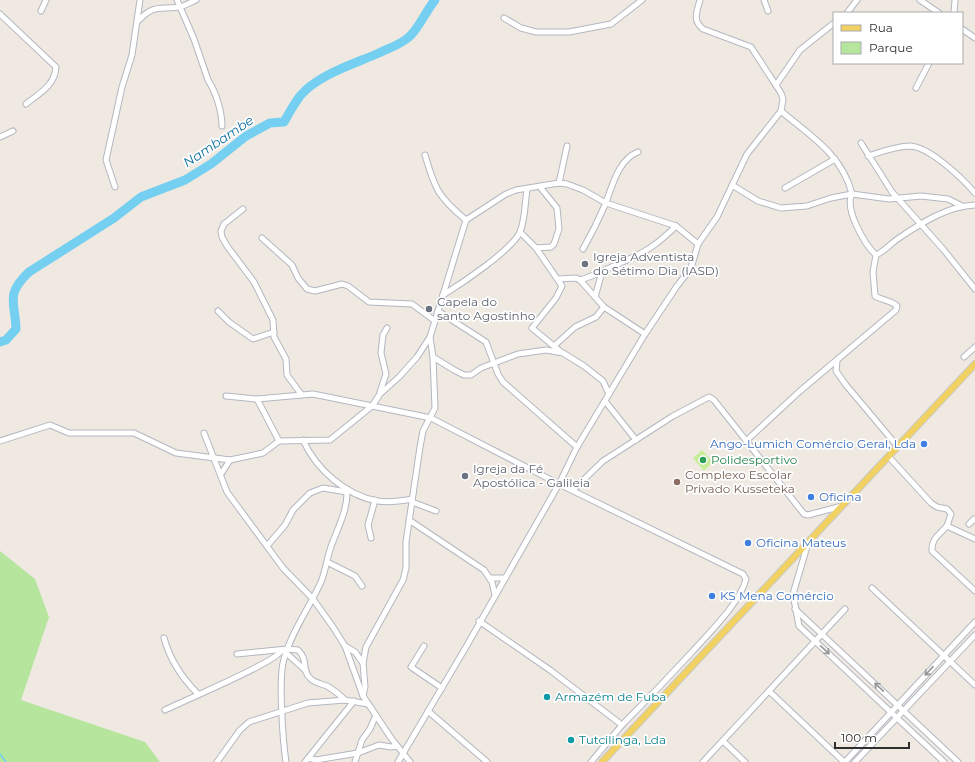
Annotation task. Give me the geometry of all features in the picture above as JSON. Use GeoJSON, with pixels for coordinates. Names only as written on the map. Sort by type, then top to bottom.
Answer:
{"type":"FeatureCollection","features":[{"type":"Feature","properties":{"kind":"main road"},"geometry":{"type":"LineString","coordinates":[[602,762],[975,364]]}},
{"type":"Feature","properties":{"kind":"street"},"geometry":{"type":"LineString","coordinates":[[41,10],[46,0]]}},
{"type":"Feature","properties":{"kind":"street"},"geometry":{"type":"LineString","coordinates":[[115,187],[106,160],[122,87],[130,66],[139,20],[140,0]]}},
{"type":"Feature","properties":{"kind":"street"},"geometry":{"type":"LineString","coordinates":[[177,0],[216,98],[222,118],[222,126]]}},
{"type":"Feature","properties":{"kind":"street"},"geometry":{"type":"LineString","coordinates":[[139,20],[151,10],[163,7],[180,7],[196,0]]}},
{"type":"Feature","properties":{"kind":"street"},"geometry":{"type":"LineString","coordinates":[[504,18],[521,28],[536,32],[569,32],[611,24],[642,0]]}},
{"type":"Feature","properties":{"kind":"street"},"geometry":{"type":"LineString","coordinates":[[398,762],[495,595],[558,484],[577,447],[645,334],[691,268],[698,244],[717,218],[747,154],[781,111],[783,99],[751,47],[703,29],[696,23],[695,19],[700,0]]}},
{"type":"Feature","properties":{"kind":"street"},"geometry":{"type":"LineString","coordinates":[[764,0],[768,11]]}},
{"type":"Feature","properties":{"kind":"street"},"geometry":{"type":"LineString","coordinates":[[848,12],[857,0]]}},
{"type":"Feature","properties":{"kind":"street"},"geometry":{"type":"LineString","coordinates":[[920,0],[938,12]]}},
{"type":"Feature","properties":{"kind":"street"},"geometry":{"type":"LineString","coordinates":[[954,12],[955,0]]}},
{"type":"Feature","properties":{"kind":"street"},"geometry":{"type":"LineString","coordinates":[[2,15],[56,67],[56,76],[52,84],[26,104]]}},
{"type":"Feature","properties":{"kind":"street"},"geometry":{"type":"LineString","coordinates":[[776,86],[800,50],[833,24]]}},
{"type":"Feature","properties":{"kind":"street"},"geometry":{"type":"LineString","coordinates":[[963,30],[975,38]]}},
{"type":"Feature","properties":{"kind":"street"},"geometry":{"type":"LineString","coordinates":[[916,88],[928,64]]}},
{"type":"Feature","properties":{"kind":"street"},"geometry":{"type":"LineString","coordinates":[[781,111],[819,141],[835,159],[849,183],[852,194],[850,198],[852,218],[876,255]]}},
{"type":"Feature","properties":{"kind":"street"},"geometry":{"type":"LineString","coordinates":[[0,137],[13,131]]}},
{"type":"Feature","properties":{"kind":"street"},"geometry":{"type":"LineString","coordinates":[[861,143],[892,192],[900,199],[975,289]]}},
{"type":"Feature","properties":{"kind":"street"},"geometry":{"type":"LineString","coordinates":[[559,183],[567,146]]}},
{"type":"Feature","properties":{"kind":"street"},"geometry":{"type":"LineString","coordinates":[[868,156],[893,148],[911,146],[919,148],[935,157],[965,182],[975,193]]}},
{"type":"Feature","properties":{"kind":"street"},"geometry":{"type":"LineString","coordinates":[[583,249],[606,203],[619,171],[630,156],[638,152]]}},
{"type":"Feature","properties":{"kind":"street"},"geometry":{"type":"LineString","coordinates":[[425,155],[436,191],[445,202],[466,220]]}},
{"type":"Feature","properties":{"kind":"street"},"geometry":{"type":"LineString","coordinates":[[785,188],[835,159]]}},
{"type":"Feature","properties":{"kind":"street"},"geometry":{"type":"LineString","coordinates":[[0,441],[50,425],[69,433],[134,433],[176,453],[230,460],[263,453],[279,442],[330,440],[372,406],[380,394],[399,377],[417,357],[430,337],[466,220],[506,194],[516,190],[559,183],[583,190],[606,203],[676,226],[698,244]]}},
{"type":"Feature","properties":{"kind":"street"},"geometry":{"type":"LineString","coordinates":[[732,186],[758,201],[781,208],[807,206],[831,198],[852,194],[889,200],[920,196],[948,199],[962,206]]}},
{"type":"Feature","properties":{"kind":"street"},"geometry":{"type":"LineString","coordinates":[[536,248],[551,247],[554,244],[558,229],[557,208],[540,187]]}},
{"type":"Feature","properties":{"kind":"street"},"geometry":{"type":"LineString","coordinates":[[444,295],[496,258],[520,232],[527,189]]}},
{"type":"Feature","properties":{"kind":"street"},"geometry":{"type":"LineString","coordinates":[[746,440],[800,391],[896,310],[897,306],[894,303],[882,300],[875,296],[873,272],[876,255],[898,238],[948,210],[962,206],[975,205]]}},
{"type":"Feature","properties":{"kind":"street"},"geometry":{"type":"LineString","coordinates":[[242,209],[224,224],[221,231],[222,237],[254,282],[273,320],[276,343],[286,359],[287,375],[301,394]]}},
{"type":"Feature","properties":{"kind":"street"},"geometry":{"type":"LineString","coordinates":[[580,280],[602,272],[645,252],[660,242],[676,226]]}},
{"type":"Feature","properties":{"kind":"street"},"geometry":{"type":"LineString","coordinates":[[520,232],[536,248],[558,278],[561,289],[532,328],[563,353],[584,366],[603,381],[609,394]]}},
{"type":"Feature","properties":{"kind":"street"},"geometry":{"type":"LineString","coordinates":[[262,238],[292,265],[298,278],[307,289],[316,291],[342,284],[369,302],[412,304],[435,321]]}},
{"type":"Feature","properties":{"kind":"street"},"geometry":{"type":"LineString","coordinates":[[595,297],[602,272]]}},
{"type":"Feature","properties":{"kind":"street"},"geometry":{"type":"LineString","coordinates":[[558,278],[576,278],[580,280],[604,307],[645,334]]}},
{"type":"Feature","properties":{"kind":"street"},"geometry":{"type":"LineString","coordinates":[[554,346],[575,326],[596,317],[604,307]]}},
{"type":"Feature","properties":{"kind":"street"},"geometry":{"type":"LineString","coordinates":[[218,311],[229,322],[251,338],[274,332]]}},
{"type":"Feature","properties":{"kind":"street"},"geometry":{"type":"LineString","coordinates":[[438,312],[486,342],[498,374],[503,382],[577,447]]}},
{"type":"Feature","properties":{"kind":"street"},"geometry":{"type":"LineString","coordinates":[[380,394],[386,374],[381,353],[383,335],[387,328]]}},
{"type":"Feature","properties":{"kind":"street"},"geometry":{"type":"LineString","coordinates":[[363,696],[365,687],[363,663],[366,647],[403,580],[406,568],[406,542],[423,431],[431,418],[435,400],[433,357],[430,337]]}},
{"type":"Feature","properties":{"kind":"street"},"geometry":{"type":"LineString","coordinates":[[964,358],[975,347]]}},
{"type":"Feature","properties":{"kind":"street"},"geometry":{"type":"LineString","coordinates":[[433,357],[464,374],[471,375],[481,368],[518,354],[546,350],[563,353]]}},
{"type":"Feature","properties":{"kind":"street"},"geometry":{"type":"LineString","coordinates":[[837,360],[835,367],[836,371],[846,386],[898,447]]}},
{"type":"Feature","properties":{"kind":"street"},"geometry":{"type":"LineString","coordinates":[[226,396],[257,399],[301,394],[328,396],[431,418],[558,484],[743,574],[746,579],[744,588],[718,624],[650,698],[622,725],[591,762]]}},
{"type":"Feature","properties":{"kind":"street"},"geometry":{"type":"LineString","coordinates":[[573,490],[603,461],[709,397],[714,400],[804,514],[808,515],[842,506]]}},
{"type":"Feature","properties":{"kind":"street"},"geometry":{"type":"LineString","coordinates":[[257,399],[279,442]]}},
{"type":"Feature","properties":{"kind":"street"},"geometry":{"type":"LineString","coordinates":[[605,402],[636,440]]}},
{"type":"Feature","properties":{"kind":"street"},"geometry":{"type":"LineString","coordinates":[[204,433],[231,498],[283,568],[313,598],[345,646],[363,696],[397,746],[410,762]]}},
{"type":"Feature","properties":{"kind":"street"},"geometry":{"type":"LineString","coordinates":[[303,440],[316,463],[347,491]]}},
{"type":"Feature","properties":{"kind":"street"},"geometry":{"type":"LineString","coordinates":[[888,457],[931,503],[937,507],[947,509],[951,514],[947,526],[937,535],[932,545],[932,551],[975,591]]}},
{"type":"Feature","properties":{"kind":"street"},"geometry":{"type":"LineString","coordinates":[[221,474],[230,460]]}},
{"type":"Feature","properties":{"kind":"street"},"geometry":{"type":"LineString","coordinates":[[267,546],[285,526],[293,510],[310,493],[323,488],[347,491],[375,500],[390,502],[412,501],[436,511]]}},
{"type":"Feature","properties":{"kind":"street"},"geometry":{"type":"LineString","coordinates":[[286,762],[282,664],[284,651],[322,579],[346,507],[347,491]]}},
{"type":"Feature","properties":{"kind":"street"},"geometry":{"type":"LineString","coordinates":[[371,538],[368,525],[375,500]]}},
{"type":"Feature","properties":{"kind":"street"},"geometry":{"type":"LineString","coordinates":[[969,524],[974,519],[975,520]]}},
{"type":"Feature","properties":{"kind":"street"},"geometry":{"type":"LineString","coordinates":[[409,520],[484,570],[490,578],[495,595]]}},
{"type":"Feature","properties":{"kind":"street"},"geometry":{"type":"LineString","coordinates":[[947,526],[975,539]]}},
{"type":"Feature","properties":{"kind":"street"},"geometry":{"type":"LineString","coordinates":[[808,542],[795,582],[793,594],[799,626],[944,762]]}},
{"type":"Feature","properties":{"kind":"street"},"geometry":{"type":"LineString","coordinates":[[327,562],[355,576],[362,586]]}},
{"type":"Feature","properties":{"kind":"street"},"geometry":{"type":"LineString","coordinates":[[490,578],[504,578]]}},
{"type":"Feature","properties":{"kind":"street"},"geometry":{"type":"LineString","coordinates":[[872,588],[975,685]]}},
{"type":"Feature","properties":{"kind":"street"},"geometry":{"type":"LineString","coordinates":[[795,609],[958,762]]}},
{"type":"Feature","properties":{"kind":"street"},"geometry":{"type":"LineString","coordinates":[[703,762],[845,609]]}},
{"type":"Feature","properties":{"kind":"street"},"geometry":{"type":"LineString","coordinates":[[480,621],[550,670],[622,725]]}},
{"type":"Feature","properties":{"kind":"street"},"geometry":{"type":"LineString","coordinates":[[769,691],[844,762],[975,622]]}},
{"type":"Feature","properties":{"kind":"street"},"geometry":{"type":"LineString","coordinates":[[718,624],[726,630]]}},
{"type":"Feature","properties":{"kind":"street"},"geometry":{"type":"LineString","coordinates":[[856,762],[975,635]]}},
{"type":"Feature","properties":{"kind":"street"},"geometry":{"type":"LineString","coordinates":[[164,638],[167,649],[183,678],[198,694]]}},
{"type":"Feature","properties":{"kind":"street"},"geometry":{"type":"LineString","coordinates":[[345,646],[355,652],[363,663]]}},
{"type":"Feature","properties":{"kind":"street"},"geometry":{"type":"LineString","coordinates":[[424,646],[412,667],[442,688]]}},
{"type":"Feature","properties":{"kind":"street"},"geometry":{"type":"LineString","coordinates":[[237,654],[295,649],[301,653],[305,660],[305,670]]}},
{"type":"Feature","properties":{"kind":"street"},"geometry":{"type":"LineString","coordinates":[[284,651],[305,670],[312,680],[328,686],[345,700]]}},
{"type":"Feature","properties":{"kind":"street"},"geometry":{"type":"LineString","coordinates":[[165,710],[236,678],[251,669],[274,659],[284,651]]}},
{"type":"Feature","properties":{"kind":"street"},"geometry":{"type":"LineString","coordinates":[[217,762],[240,730],[249,722],[308,703],[345,700],[368,704]]}},
{"type":"Feature","properties":{"kind":"street"},"geometry":{"type":"LineString","coordinates":[[307,760],[354,702]]}},
{"type":"Feature","properties":{"kind":"street"},"geometry":{"type":"LineString","coordinates":[[428,711],[487,762]]}},
{"type":"Feature","properties":{"kind":"street"},"geometry":{"type":"LineString","coordinates":[[355,762],[362,740],[370,729],[376,716]]}},
{"type":"Feature","properties":{"kind":"street"},"geometry":{"type":"LineString","coordinates":[[722,741],[745,762]]}},
{"type":"Feature","properties":{"kind":"street"},"geometry":{"type":"LineString","coordinates":[[307,760],[316,760],[358,753],[379,745],[390,748],[397,746]]}},
{"type":"Feature","properties":{"kind":"green space","name":"Polidesportivo"},"geometry":{"type":"Polygon","coordinates":[[[702,450],[713,462],[704,471],[693,458],[702,450]]]}},
{"type":"Feature","properties":{"kind":"green space"},"geometry":{"type":"Polygon","coordinates":[[[0,551],[35,579],[49,617],[21,700],[145,742],[160,762],[0,762],[0,551]]]}},
{"type":"Feature","properties":{"kind":"waterway","name":"Nambambe"},"geometry":{"type":"LineString","coordinates":[[0,342],[6,340],[16,329],[13,305],[14,293],[29,272],[114,218],[141,197],[185,180],[211,164],[246,136],[270,123],[284,122],[300,96],[316,82],[336,71],[394,46],[409,37],[435,0]]}},
{"type":"Feature","properties":{"kind":"waterway"},"geometry":{"type":"LineString","coordinates":[[0,754],[6,762]]}},
{"type":"Feature","properties":{"kind":"place","name":"Igreja Adventista do Sétimo Dia (IASD)"},"geometry":{"type":"Point","coordinates":[585,264]}},
{"type":"Feature","properties":{"kind":"place","name":"Capela do santo Agostinho"},"geometry":{"type":"Point","coordinates":[429,309]}},
{"type":"Feature","properties":{"kind":"place","name":"Ango-Lumich Comércio Geral, Lda"},"geometry":{"type":"Point","coordinates":[924,444]}},
{"type":"Feature","properties":{"kind":"place","name":"Polidesportivo"},"geometry":{"type":"Point","coordinates":[703,460]}},
{"type":"Feature","properties":{"kind":"place","name":"Igreja da Fé Apostólica - Galileia"},"geometry":{"type":"Point","coordinates":[465,476]}},
{"type":"Feature","properties":{"kind":"place","name":"Complexo Escolar Privado Kusseteka"},"geometry":{"type":"Point","coordinates":[677,482]}},
{"type":"Feature","properties":{"kind":"place","name":"Oficina"},"geometry":{"type":"Point","coordinates":[811,497]}},
{"type":"Feature","properties":{"kind":"place","name":"Oficina Mateus"},"geometry":{"type":"Point","coordinates":[748,543]}},
{"type":"Feature","properties":{"kind":"place","name":"KS Mena Comércio"},"geometry":{"type":"Point","coordinates":[712,596]}},
{"type":"Feature","properties":{"kind":"place","name":"Armazém de Fuba"},"geometry":{"type":"Point","coordinates":[547,697]}},
{"type":"Feature","properties":{"kind":"place","name":"Tutcilinga, Lda"},"geometry":{"type":"Point","coordinates":[571,740]}}]}
